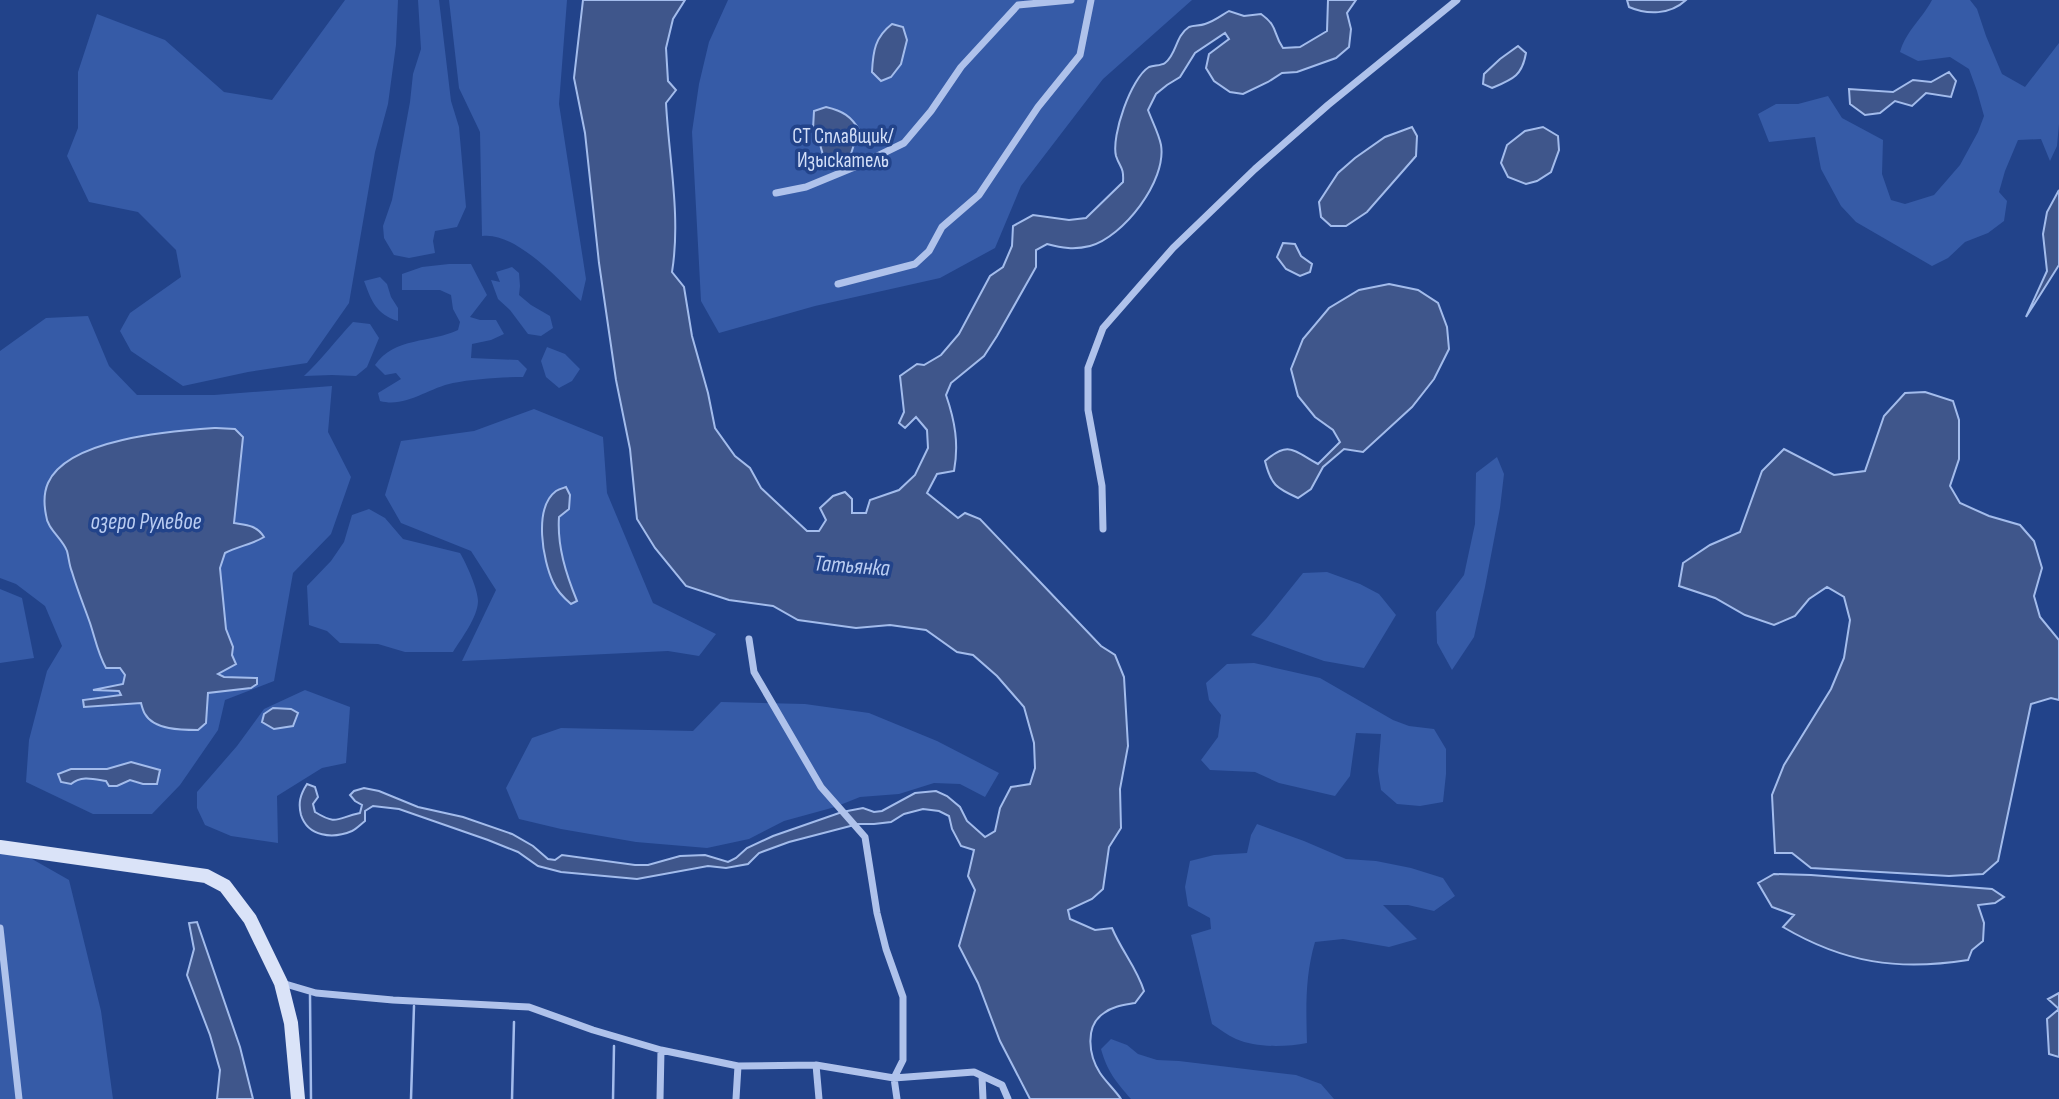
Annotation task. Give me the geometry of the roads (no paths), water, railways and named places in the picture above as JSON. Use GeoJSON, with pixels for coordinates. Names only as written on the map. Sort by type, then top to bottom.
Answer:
{"type":"FeatureCollection","features":[{"type":"Feature","properties":{"kind":"street"},"geometry":{"type":"LineString","coordinates":[[776,193],[806,187],[857,166],[904,142],[931,111],[961,67],[1017,5],[1071,0]]}},
{"type":"Feature","properties":{"kind":"street"},"geometry":{"type":"LineString","coordinates":[[838,284],[915,264],[929,251],[942,227],[979,195],[1038,107],[1080,55],[1091,0]]}},
{"type":"Feature","properties":{"kind":"street"},"geometry":{"type":"LineString","coordinates":[[1103,529],[1102,486],[1087,410],[1088,368],[1102,328],[1173,248],[1255,169],[1328,105],[1457,0]]}},
{"type":"Feature","properties":{"kind":"street"},"geometry":{"type":"LineString","coordinates":[[749,639],[754,672],[821,787],[865,837],[877,913],[903,997],[902,1060],[894,1079],[897,1099]]}},
{"type":"Feature","properties":{"kind":"street"},"geometry":{"type":"LineString","coordinates":[[0,847],[206,876],[225,886],[250,919],[282,983],[291,1023],[298,1099]]}},
{"type":"Feature","properties":{"kind":"street"},"geometry":{"type":"LineString","coordinates":[[0,929],[19,1099]]}},
{"type":"Feature","properties":{"kind":"street"},"geometry":{"type":"LineString","coordinates":[[282,983],[316,993],[367,998],[529,1007],[593,1030],[738,1066],[816,1065],[894,1079],[974,1072],[1002,1085],[1008,1099]]}},
{"type":"Feature","properties":{"kind":"street"},"geometry":{"type":"LineString","coordinates":[[660,1099],[661,1049]]}},
{"type":"Feature","properties":{"kind":"street"},"geometry":{"type":"LineString","coordinates":[[816,1065],[819,1099]]}},
{"type":"Feature","properties":{"kind":"street"},"geometry":{"type":"LineString","coordinates":[[736,1099],[738,1066]]}},
{"type":"Feature","properties":{"kind":"street"},"geometry":{"type":"LineString","coordinates":[[982,1077],[983,1099]]}},
{"type":"Feature","properties":{"kind":"water","name":"Татьянка"},"geometry":{"type":"Polygon","coordinates":[[[583,0],[685,0],[673,19],[666,48],[668,81],[676,90],[666,103],[675,209],[672,272],[684,287],[692,336],[715,428],[735,456],[750,468],[761,488],[807,531],[819,531],[826,520],[820,508],[833,496],[845,492],[852,499],[852,513],[866,513],[870,500],[899,490],[915,475],[928,448],[927,430],[916,417],[905,428],[899,423],[904,412],[900,376],[917,364],[924,365],[941,355],[959,334],[990,276],[1003,267],[1012,246],[1013,226],[1033,215],[1069,220],[1086,218],[1123,182],[1115,147],[1119,122],[1129,95],[1142,73],[1149,67],[1163,64],[1169,59],[1184,31],[1189,27],[1211,22],[1229,11],[1244,16],[1261,14],[1273,26],[1283,48],[1300,47],[1327,31],[1328,0],[1356,0],[1347,13],[1351,29],[1349,47],[1336,58],[1297,72],[1282,73],[1243,94],[1230,92],[1214,81],[1206,68],[1209,54],[1229,39],[1225,33],[1195,53],[1180,77],[1156,94],[1148,110],[1160,141],[1161,159],[1157,175],[1140,206],[1129,220],[1103,241],[1079,248],[1047,244],[1036,250],[1036,267],[997,336],[984,356],[951,383],[946,395],[955,433],[954,471],[937,474],[927,493],[958,518],[965,513],[980,519],[1101,646],[1115,655],[1124,677],[1128,746],[1120,789],[1121,828],[1109,847],[1103,889],[1092,899],[1068,910],[1070,919],[1095,930],[1112,928],[1144,991],[1135,1003],[1115,1007],[1104,1013],[1093,1025],[1091,1033],[1091,1050],[1096,1066],[1121,1099],[1030,1099],[1000,1041],[978,983],[959,946],[975,890],[968,876],[974,850],[961,846],[949,816],[939,811],[923,809],[904,814],[891,822],[858,824],[789,842],[759,853],[748,864],[726,868],[708,866],[637,879],[561,872],[538,866],[518,852],[399,809],[373,806],[365,811],[365,821],[345,834],[315,832],[304,822],[300,803],[307,784],[315,787],[318,797],[313,804],[315,812],[333,820],[360,813],[362,805],[350,795],[364,788],[379,791],[418,807],[463,817],[512,834],[533,846],[548,859],[555,860],[562,855],[648,865],[680,856],[705,855],[728,862],[747,848],[773,836],[842,812],[863,808],[874,812],[882,811],[915,793],[936,791],[947,796],[960,807],[967,821],[985,837],[995,831],[1000,808],[1011,787],[1030,784],[1035,768],[1034,743],[1024,707],[997,676],[973,655],[957,652],[926,630],[890,625],[856,628],[798,620],[773,606],[729,600],[686,586],[655,548],[637,519],[630,449],[616,380],[599,263],[585,133],[574,78],[583,0]]]}},
{"type":"Feature","properties":{"kind":"water"},"geometry":{"type":"Polygon","coordinates":[[[1627,0],[1686,0],[1673,9],[1651,12],[1629,7],[1627,0]]]}},
{"type":"Feature","properties":{"kind":"water"},"geometry":{"type":"Polygon","coordinates":[[[892,24],[903,27],[907,40],[901,64],[891,77],[881,81],[872,72],[874,51],[878,39],[892,24]]]}},
{"type":"Feature","properties":{"kind":"water"},"geometry":{"type":"Polygon","coordinates":[[[1518,46],[1526,53],[1519,72],[1492,88],[1483,84],[1484,74],[1518,46]]]}},
{"type":"Feature","properties":{"kind":"water"},"geometry":{"type":"Polygon","coordinates":[[[1949,72],[1956,81],[1951,97],[1926,93],[1912,106],[1895,101],[1880,113],[1865,115],[1850,104],[1849,89],[1893,92],[1913,80],[1931,82],[1949,72]]]}},
{"type":"Feature","properties":{"kind":"water"},"geometry":{"type":"Polygon","coordinates":[[[826,107],[846,115],[860,131],[847,166],[835,169],[825,162],[813,129],[814,111],[826,107]]]}},
{"type":"Feature","properties":{"kind":"water"},"geometry":{"type":"Polygon","coordinates":[[[1412,127],[1417,136],[1416,156],[1367,212],[1346,226],[1331,226],[1321,217],[1319,202],[1338,173],[1385,137],[1412,127]]]}},
{"type":"Feature","properties":{"kind":"water"},"geometry":{"type":"Polygon","coordinates":[[[1543,127],[1558,136],[1559,150],[1551,172],[1526,184],[1508,177],[1501,163],[1507,145],[1525,131],[1543,127]]]}},
{"type":"Feature","properties":{"kind":"water"},"geometry":{"type":"Polygon","coordinates":[[[2059,190],[2059,265],[2026,317],[2047,271],[2043,234],[2047,212],[2059,190]]]}},
{"type":"Feature","properties":{"kind":"water"},"geometry":{"type":"Polygon","coordinates":[[[1283,243],[1295,244],[1301,256],[1312,264],[1310,272],[1300,276],[1286,269],[1277,257],[1283,243]]]}},
{"type":"Feature","properties":{"kind":"water"},"geometry":{"type":"Polygon","coordinates":[[[1389,284],[1418,290],[1438,303],[1447,327],[1449,349],[1434,379],[1412,407],[1363,452],[1344,449],[1323,467],[1311,489],[1298,498],[1276,485],[1265,461],[1286,449],[1318,464],[1340,442],[1333,430],[1315,417],[1298,396],[1291,369],[1303,339],[1329,308],[1359,290],[1389,284]]]}},
{"type":"Feature","properties":{"kind":"water"},"geometry":{"type":"Polygon","coordinates":[[[1925,392],[1953,401],[1959,420],[1959,459],[1950,486],[1960,503],[1989,516],[2020,525],[2034,541],[2042,568],[2034,596],[2040,617],[2059,640],[2059,700],[2051,698],[2031,704],[1998,861],[1983,874],[1949,876],[1811,868],[1792,853],[1775,853],[1772,795],[1784,765],[1831,689],[1844,658],[1850,620],[1844,597],[1827,587],[1809,599],[1795,616],[1774,625],[1745,615],[1715,598],[1679,586],[1683,563],[1710,545],[1740,532],[1762,471],[1784,449],[1834,475],[1865,471],[1884,416],[1905,393],[1925,392]]]}},
{"type":"Feature","properties":{"kind":"water","name":"озеро Рулевое"},"geometry":{"type":"Polygon","coordinates":[[[216,428],[235,429],[243,437],[234,523],[255,528],[264,537],[225,553],[220,568],[226,629],[236,664],[218,674],[224,677],[257,678],[257,684],[251,688],[208,693],[206,723],[198,730],[169,728],[155,723],[145,714],[141,703],[84,707],[83,700],[121,695],[119,691],[93,690],[123,684],[125,675],[120,668],[106,668],[101,657],[67,551],[47,520],[45,499],[48,483],[59,468],[77,456],[99,447],[150,435],[216,428]]]}},
{"type":"Feature","properties":{"kind":"water"},"geometry":{"type":"Polygon","coordinates":[[[566,487],[570,495],[569,509],[559,517],[559,539],[569,581],[577,601],[571,604],[561,594],[549,573],[542,535],[544,509],[549,499],[556,491],[566,487]]]}},
{"type":"Feature","properties":{"kind":"water"},"geometry":{"type":"Polygon","coordinates":[[[273,708],[291,709],[298,713],[293,726],[274,729],[262,722],[264,714],[273,708]]]}},
{"type":"Feature","properties":{"kind":"water"},"geometry":{"type":"Polygon","coordinates":[[[131,762],[160,770],[157,784],[130,780],[117,786],[109,786],[106,781],[88,778],[71,784],[61,782],[58,774],[71,769],[107,769],[131,762]]]}},
{"type":"Feature","properties":{"kind":"water"},"geometry":{"type":"Polygon","coordinates":[[[1774,874],[1992,889],[2004,897],[1995,903],[1978,905],[1984,923],[1983,941],[1972,950],[1968,960],[1918,965],[1895,964],[1828,949],[1783,927],[1794,915],[1772,907],[1758,883],[1774,874]]]}},
{"type":"Feature","properties":{"kind":"water"},"geometry":{"type":"Polygon","coordinates":[[[197,922],[240,1047],[253,1099],[217,1099],[220,1070],[187,975],[194,949],[189,923],[197,922]]]}},
{"type":"Feature","properties":{"kind":"water"},"geometry":{"type":"Polygon","coordinates":[[[2059,993],[2059,1009],[2048,999],[2059,993]]]}},
{"type":"Feature","properties":{"kind":"water"},"geometry":{"type":"Polygon","coordinates":[[[2059,1009],[2059,1057],[2049,1054],[2047,1019],[2059,1009]]]}},
{"type":"Feature","properties":{"kind":"waterway"},"geometry":{"type":"LineString","coordinates":[[310,995],[311,1099]]}},
{"type":"Feature","properties":{"kind":"waterway"},"geometry":{"type":"LineString","coordinates":[[411,1099],[414,1006]]}},
{"type":"Feature","properties":{"kind":"waterway"},"geometry":{"type":"LineString","coordinates":[[512,1099],[514,1022]]}},
{"type":"Feature","properties":{"kind":"waterway"},"geometry":{"type":"LineString","coordinates":[[613,1099],[614,1046]]}},
{"type":"Feature","properties":{"kind":"park label","name":"СТ Сплавщик/ Изыскатель"},"geometry":{"type":"Point","coordinates":[843,148]}}]}
